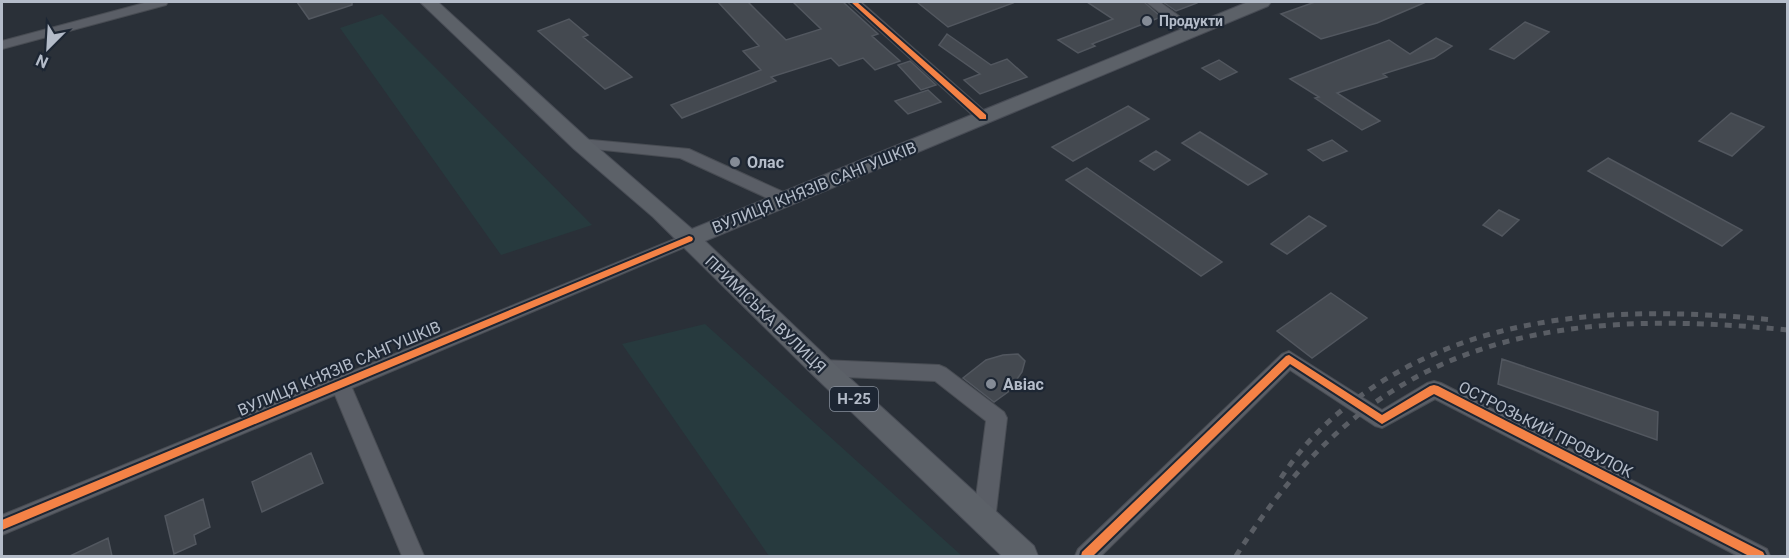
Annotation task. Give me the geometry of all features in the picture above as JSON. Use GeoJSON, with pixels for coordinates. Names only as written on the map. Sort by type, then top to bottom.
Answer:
{"type":"FeatureCollection","features":[{"type":"Feature","properties":{"kind":"main road","name":"ПРИМІСЬКА ВУЛИЦЯ"},"geometry":{"type":"LineString","coordinates":[[428,2],[581,144],[688,238],[822,368],[1023,556]]}},
{"type":"Feature","properties":{"kind":"main road","name":"ВУЛИЦЯ КНЯЗІВ САНГУШКІВ"},"geometry":{"type":"LineString","coordinates":[[688,238],[1262,2]]}},
{"type":"Feature","properties":{"kind":"street"},"geometry":{"type":"LineString","coordinates":[[2,45],[161,2]]}},
{"type":"Feature","properties":{"kind":"street"},"geometry":{"type":"LineString","coordinates":[[854,2],[983,117]]}},
{"type":"Feature","properties":{"kind":"street"},"geometry":{"type":"LineString","coordinates":[[1152,2],[1191,30]]}},
{"type":"Feature","properties":{"kind":"street"},"geometry":{"type":"LineString","coordinates":[[581,144],[683,153],[784,199]]}},
{"type":"Feature","properties":{"kind":"street","name":"ВУЛИЦЯ КНЯЗІВ САНГУШКІВ"},"geometry":{"type":"LineString","coordinates":[[2,525],[688,238]]}},
{"type":"Feature","properties":{"kind":"street","name":"ОСТРОЗЬКИЙ ПРОВУЛОК"},"geometry":{"type":"LineString","coordinates":[[1086,556],[1288,359],[1382,420],[1434,389],[1759,556]]}},
{"type":"Feature","properties":{"kind":"street"},"geometry":{"type":"LineString","coordinates":[[822,368],[939,373],[997,418],[984,520]]}},
{"type":"Feature","properties":{"kind":"street"},"geometry":{"type":"LineString","coordinates":[[340,384],[413,556]]}},
{"type":"Feature","properties":{"kind":"green space"},"geometry":{"type":"Polygon","coordinates":[[[382,14],[592,225],[501,255],[340,28],[382,14]]]}},
{"type":"Feature","properties":{"kind":"green space"},"geometry":{"type":"Polygon","coordinates":[[[705,324],[962,556],[769,556],[622,344],[705,324]]]}},
{"type":"Feature","properties":{"kind":"building"},"geometry":{"type":"Polygon","coordinates":[[[297,2],[352,2],[352,5],[309,19],[297,2]]]}},
{"type":"Feature","properties":{"kind":"building"},"geometry":{"type":"Polygon","coordinates":[[[718,2],[748,2],[786,40],[821,29],[793,2],[843,2],[878,34],[872,36],[900,61],[875,70],[863,58],[839,66],[831,58],[771,77],[776,81],[682,118],[671,105],[761,70],[743,51],[759,46],[718,2]]]}},
{"type":"Feature","properties":{"kind":"building"},"geometry":{"type":"Polygon","coordinates":[[[917,2],[1012,2],[1013,3],[948,27],[917,2]]]}},
{"type":"Feature","properties":{"kind":"building"},"geometry":{"type":"Polygon","coordinates":[[[1087,2],[1144,2],[1161,17],[1092,44],[1095,46],[1078,53],[1058,40],[1113,19],[1087,2]]]}},
{"type":"Feature","properties":{"kind":"building"},"geometry":{"type":"Polygon","coordinates":[[[1163,2],[1197,2],[1197,3],[1176,11],[1163,2]]]}},
{"type":"Feature","properties":{"kind":"building"},"geometry":{"type":"Polygon","coordinates":[[[1315,2],[1426,2],[1377,23],[1321,39],[1281,14],[1315,2]]]}},
{"type":"Feature","properties":{"kind":"building"},"geometry":{"type":"Polygon","coordinates":[[[569,19],[588,35],[583,37],[632,77],[605,89],[538,31],[569,19]]]}},
{"type":"Feature","properties":{"kind":"building"},"geometry":{"type":"Polygon","coordinates":[[[1525,22],[1549,32],[1514,59],[1490,49],[1525,22]]]}},
{"type":"Feature","properties":{"kind":"building"},"geometry":{"type":"Polygon","coordinates":[[[947,34],[991,65],[1007,59],[1027,77],[980,94],[964,80],[980,74],[939,45],[947,34]]]}},
{"type":"Feature","properties":{"kind":"building"},"geometry":{"type":"Polygon","coordinates":[[[1436,38],[1452,46],[1434,58],[1383,74],[1387,77],[1337,93],[1380,121],[1362,130],[1315,98],[1319,97],[1290,79],[1389,40],[1410,54],[1436,38]]]}},
{"type":"Feature","properties":{"kind":"building"},"geometry":{"type":"Polygon","coordinates":[[[1219,60],[1237,72],[1220,80],[1202,68],[1219,60]]]}},
{"type":"Feature","properties":{"kind":"building"},"geometry":{"type":"Polygon","coordinates":[[[910,61],[936,85],[921,90],[898,65],[910,61]]]}},
{"type":"Feature","properties":{"kind":"building"},"geometry":{"type":"Polygon","coordinates":[[[928,90],[941,102],[908,114],[895,101],[928,90]]]}},
{"type":"Feature","properties":{"kind":"building"},"geometry":{"type":"Polygon","coordinates":[[[1128,106],[1149,119],[1073,161],[1052,147],[1128,106]]]}},
{"type":"Feature","properties":{"kind":"building"},"geometry":{"type":"Polygon","coordinates":[[[1731,113],[1764,127],[1732,156],[1699,141],[1731,113]]]}},
{"type":"Feature","properties":{"kind":"building"},"geometry":{"type":"Polygon","coordinates":[[[1200,132],[1267,174],[1248,185],[1182,143],[1200,132]]]}},
{"type":"Feature","properties":{"kind":"building"},"geometry":{"type":"Polygon","coordinates":[[[1332,140],[1347,151],[1323,161],[1308,150],[1332,140]]]}},
{"type":"Feature","properties":{"kind":"building"},"geometry":{"type":"Polygon","coordinates":[[[1156,151],[1170,160],[1154,170],[1140,161],[1156,151]]]}},
{"type":"Feature","properties":{"kind":"building"},"geometry":{"type":"Polygon","coordinates":[[[1608,158],[1742,230],[1722,246],[1588,171],[1608,158]]]}},
{"type":"Feature","properties":{"kind":"building"},"geometry":{"type":"Polygon","coordinates":[[[1087,168],[1222,262],[1201,276],[1066,180],[1087,168]]]}},
{"type":"Feature","properties":{"kind":"building"},"geometry":{"type":"Polygon","coordinates":[[[1499,210],[1519,220],[1502,236],[1483,225],[1499,210]]]}},
{"type":"Feature","properties":{"kind":"building"},"geometry":{"type":"Polygon","coordinates":[[[1309,216],[1326,226],[1287,254],[1271,244],[1309,216]]]}},
{"type":"Feature","properties":{"kind":"building"},"geometry":{"type":"Polygon","coordinates":[[[1331,293],[1367,318],[1312,358],[1277,331],[1331,293]]]}},
{"type":"Feature","properties":{"kind":"building"},"geometry":{"type":"Polygon","coordinates":[[[1018,354],[1025,361],[1022,372],[1008,392],[994,402],[963,378],[986,360],[1018,354]]]}},
{"type":"Feature","properties":{"kind":"building"},"geometry":{"type":"Polygon","coordinates":[[[1502,359],[1658,412],[1657,440],[1498,384],[1502,359]]]}},
{"type":"Feature","properties":{"kind":"building"},"geometry":{"type":"Polygon","coordinates":[[[311,453],[323,483],[262,512],[252,482],[311,453]]]}},
{"type":"Feature","properties":{"kind":"building"},"geometry":{"type":"Polygon","coordinates":[[[203,499],[210,527],[194,535],[196,544],[174,554],[165,516],[203,499]]]}},
{"type":"Feature","properties":{"kind":"building"},"geometry":{"type":"Polygon","coordinates":[[[108,538],[112,556],[70,556],[108,538]]]}},
{"type":"Feature","properties":{"kind":"railway"},"geometry":{"type":"LineString","coordinates":[[1281,478],[1312,438],[1337,414],[1364,394],[1423,359],[1471,340],[1520,327],[1620,314],[1672,314],[1774,320]]}},
{"type":"Feature","properties":{"kind":"railway"},"geometry":{"type":"LineString","coordinates":[[1236,556],[1289,483],[1346,425],[1407,382],[1472,352],[1543,333],[1619,325],[1700,324],[1788,330]]}},
{"type":"Feature","properties":{"kind":"cycle path"},"geometry":{"type":"LineString","coordinates":[[854,2],[983,117]]}},
{"type":"Feature","properties":{"kind":"cycle path"},"geometry":{"type":"LineString","coordinates":[[2,525],[689,239]]}},
{"type":"Feature","properties":{"kind":"cycle path"},"geometry":{"type":"LineString","coordinates":[[1086,556],[1289,359],[1382,420],[1434,389],[1759,556]]}},
{"type":"Feature","properties":{"kind":"place","name":"Продукти"},"geometry":{"type":"Point","coordinates":[1147,21]}},
{"type":"Feature","properties":{"kind":"place","name":"Олас"},"geometry":{"type":"Point","coordinates":[735,162]}},
{"type":"Feature","properties":{"kind":"place","name":"Авіас"},"geometry":{"type":"Point","coordinates":[991,384]}}]}
